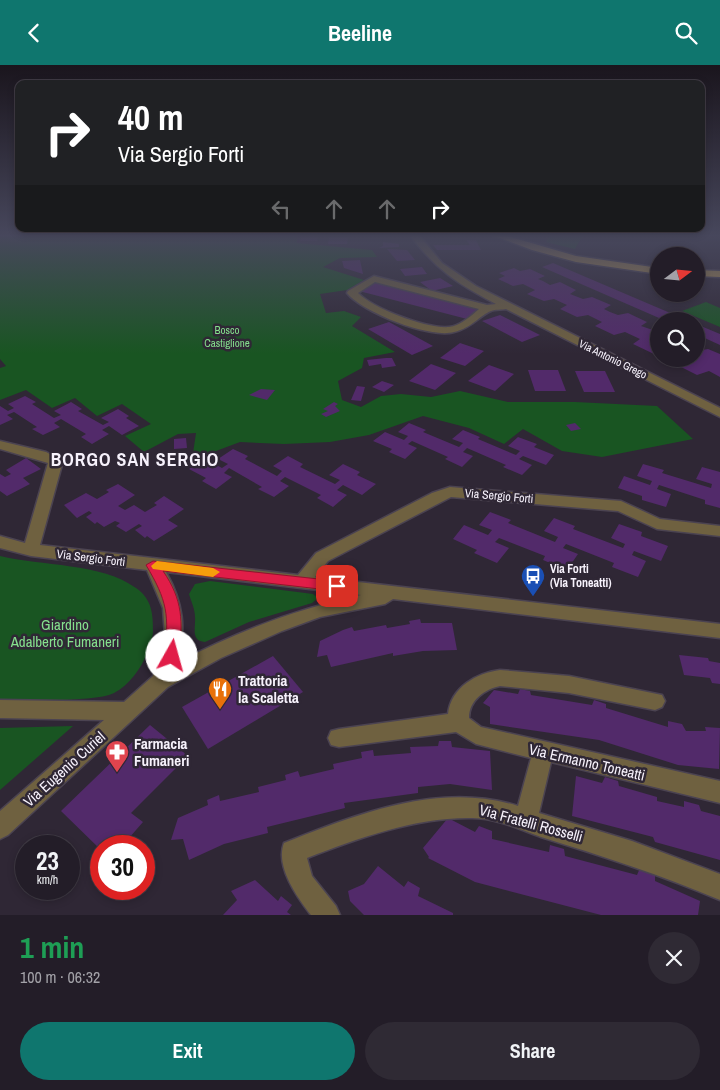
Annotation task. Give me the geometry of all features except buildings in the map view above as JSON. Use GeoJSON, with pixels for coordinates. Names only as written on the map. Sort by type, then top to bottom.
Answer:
{"type":"FeatureCollection","features":[{"type":"Feature","properties":{"kind":"street","name":"Via Antonio Grego"},"geometry":{"type":"LineString","coordinates":[[455,275],[506,306],[720,413]]}},
{"type":"Feature","properties":{"kind":"street"},"geometry":{"type":"LineString","coordinates":[[487,308],[467,326],[448,330],[384,314],[355,298],[352,293],[374,279],[487,308],[506,306]]}},
{"type":"Feature","properties":{"kind":"street"},"geometry":{"type":"LineString","coordinates":[[0,445],[56,461],[31,550]]}},
{"type":"Feature","properties":{"kind":"street","name":"Via Sergio Forti"},"geometry":{"type":"LineString","coordinates":[[302,582],[322,557],[437,496],[450,492],[621,506],[657,524],[720,531]]}},
{"type":"Feature","properties":{"kind":"street","name":"Via Sergio Forti"},"geometry":{"type":"LineString","coordinates":[[0,542],[31,550],[720,631]]}},
{"type":"Feature","properties":{"kind":"street","name":"Via Eugenio Curiel"},"geometry":{"type":"LineString","coordinates":[[153,565],[164,582],[172,603],[176,626],[172,656],[161,681]]}},
{"type":"Feature","properties":{"kind":"street","name":"Via Eugenio Curiel"},"geometry":{"type":"LineString","coordinates":[[0,827],[161,681],[214,653],[309,614],[367,600],[406,594]]}},
{"type":"Feature","properties":{"kind":"street"},"geometry":{"type":"LineString","coordinates":[[339,738],[459,722],[460,707],[470,693],[486,680],[509,678],[550,683],[656,701]]}},
{"type":"Feature","properties":{"kind":"street","name":"Via Eugenio Curiel"},"geometry":{"type":"LineString","coordinates":[[0,709],[127,711]]}},
{"type":"Feature","properties":{"kind":"street","name":"Via Ermanno Toneatti"},"geometry":{"type":"LineString","coordinates":[[459,722],[476,735],[720,792]]}},
{"type":"Feature","properties":{"kind":"street"},"geometry":{"type":"LineString","coordinates":[[526,820],[543,752]]}},
{"type":"Feature","properties":{"kind":"street","name":"Via Fratelli Rosselli"},"geometry":{"type":"LineString","coordinates":[[327,915],[302,883],[293,852],[343,831],[436,809],[474,807],[526,820],[627,850],[674,867],[720,887]]}},
{"type":"Feature","properties":{"kind":"green space","name":"Bosco Castiglione"},"geometry":{"type":"Polygon","coordinates":[[[0,275],[347,275],[364,280],[347,290],[320,294],[326,313],[344,311],[361,317],[352,326],[395,352],[364,358],[362,368],[338,381],[342,400],[361,407],[381,396],[401,394],[431,397],[460,391],[508,402],[575,402],[657,406],[693,439],[602,457],[562,451],[523,429],[504,444],[469,428],[423,416],[369,435],[330,442],[284,444],[240,442],[192,460],[196,433],[178,434],[144,452],[125,436],[151,424],[122,404],[97,416],[75,398],[52,408],[26,390],[0,400],[0,368],[6,366],[0,359],[0,275]]]}},
{"type":"Feature","properties":{"kind":"green space"},"geometry":{"type":"Polygon","coordinates":[[[705,302],[720,308],[720,327],[705,321],[705,312],[682,311],[705,302]]]}},
{"type":"Feature","properties":{"kind":"green space","name":"Giardino Adalberto Fumaneri"},"geometry":{"type":"Polygon","coordinates":[[[0,556],[71,566],[106,574],[122,580],[141,592],[150,607],[153,619],[153,634],[138,671],[119,690],[104,696],[59,700],[0,699],[0,556]]]}},
{"type":"Feature","properties":{"kind":"green space"},"geometry":{"type":"Polygon","coordinates":[[[210,581],[313,594],[318,598],[312,603],[249,622],[205,642],[197,639],[195,633],[195,614],[189,594],[195,584],[210,581]]]}},
{"type":"Feature","properties":{"kind":"green space"},"geometry":{"type":"Polygon","coordinates":[[[73,726],[0,790],[0,728],[73,726]]]}},
{"type":"Feature","properties":{"kind":"slow traffic"},"geometry":{"type":"LineString","coordinates":[[157,566],[213,572]]}},
{"type":"Feature","properties":{"kind":"place","name":"Via Forti (Via Toneatti)"},"geometry":{"type":"Point","coordinates":[533,597]}},
{"type":"Feature","properties":{"kind":"place","name":"Trattoria la Scaletta"},"geometry":{"type":"Point","coordinates":[220,710]}},
{"type":"Feature","properties":{"kind":"place","name":"Farmacia Fumaneri"},"geometry":{"type":"Point","coordinates":[117,773]}},
{"type":"Feature","properties":{"kind":"district","name":"BORGO SAN SERGIO"},"geometry":{"type":"Point","coordinates":[135,459]}},
{"type":"Feature","properties":{"kind":"route"},"geometry":{"type":"LineString","coordinates":[[172,656],[176,626],[172,603],[164,582],[153,565],[337,586]]}}]}
